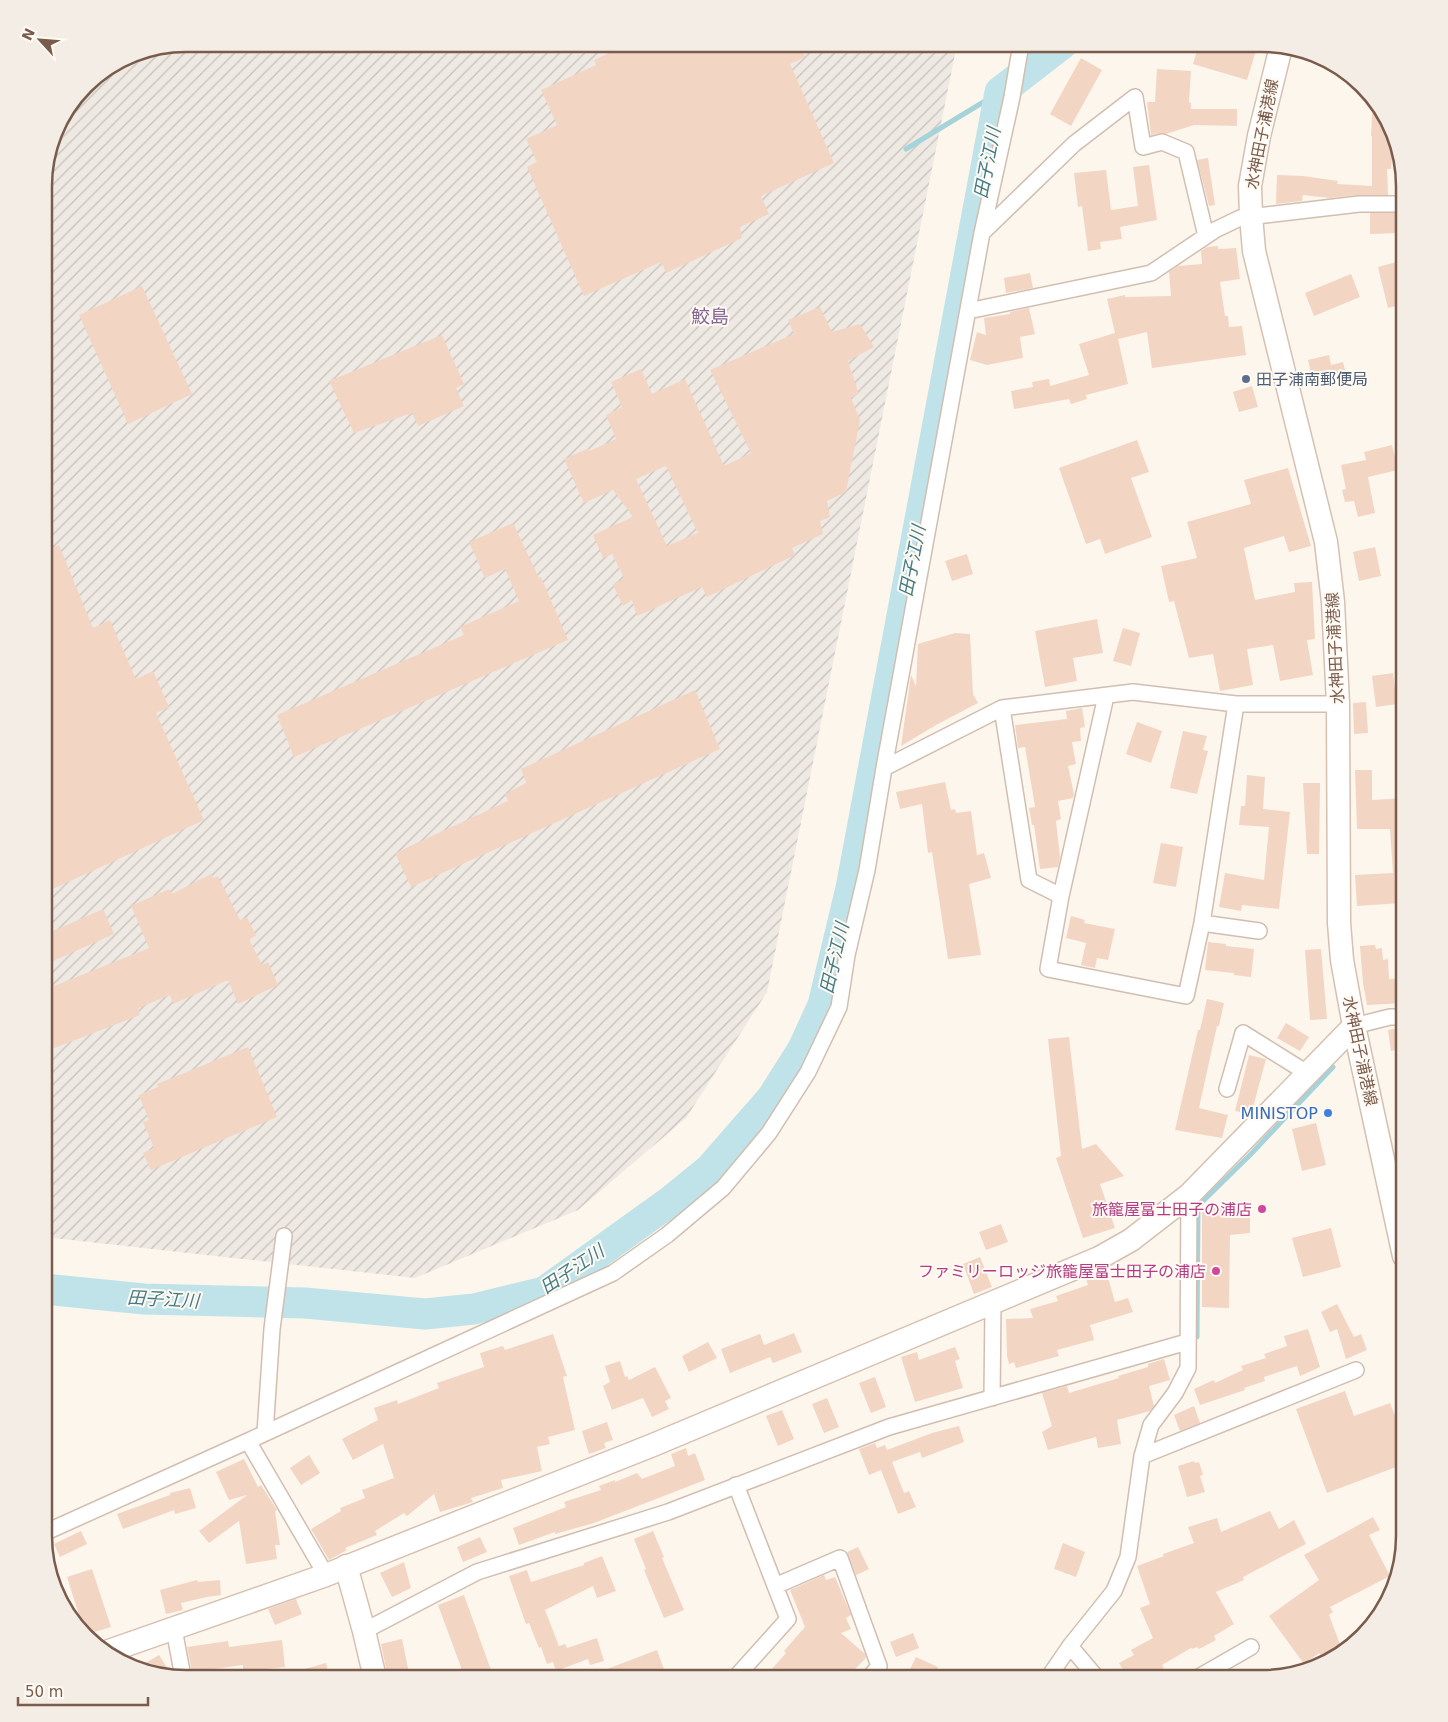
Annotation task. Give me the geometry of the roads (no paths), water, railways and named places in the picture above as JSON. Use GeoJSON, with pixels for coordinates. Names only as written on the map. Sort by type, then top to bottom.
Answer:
{"type":"FeatureCollection","features":[{"type":"Feature","properties":{"kind":"street"},"geometry":{"type":"LineString","coordinates":[[52,1529],[613,1273],[667,1235],[723,1188],[769,1133],[808,1072],[839,1007],[847,955],[867,870],[982,232],[1020,53]]}},
{"type":"Feature","properties":{"kind":"street","name":"水神田子浦港線"},"geometry":{"type":"LineString","coordinates":[[1278,54],[1250,186],[1254,251],[1326,542],[1333,602],[1338,704],[1339,923],[1342,960],[1354,1026],[1396,1219]]}},
{"type":"Feature","properties":{"kind":"street"},"geometry":{"type":"LineString","coordinates":[[982,232],[1074,144],[1135,97],[1143,148],[1162,142],[1186,152],[1206,236]]}},
{"type":"Feature","properties":{"kind":"street"},"geometry":{"type":"LineString","coordinates":[[968,311],[1152,273],[1206,236],[1240,218],[1359,204],[1396,204]]}},
{"type":"Feature","properties":{"kind":"street"},"geometry":{"type":"LineString","coordinates":[[884,768],[1002,708],[1133,692],[1236,704],[1338,704]]}},
{"type":"Feature","properties":{"kind":"street"},"geometry":{"type":"LineString","coordinates":[[1106,696],[1048,969],[1186,996],[1202,923],[1236,704]]}},
{"type":"Feature","properties":{"kind":"street"},"geometry":{"type":"LineString","coordinates":[[1002,708],[1029,880],[1062,896]]}},
{"type":"Feature","properties":{"kind":"street"},"geometry":{"type":"LineString","coordinates":[[1202,923],[1259,931]]}},
{"type":"Feature","properties":{"kind":"street"},"geometry":{"type":"LineString","coordinates":[[116,1649],[326,1575],[653,1446],[1099,1258],[1131,1240],[1189,1195],[1354,1026],[1396,1017]]}},
{"type":"Feature","properties":{"kind":"street"},"geometry":{"type":"LineString","coordinates":[[1227,1088],[1242,1032],[1307,1072]]}},
{"type":"Feature","properties":{"kind":"street"},"geometry":{"type":"LineString","coordinates":[[1054,1670],[1114,1591],[1128,1557],[1142,1456],[1151,1425],[1175,1393],[1188,1368],[1189,1195]]}},
{"type":"Feature","properties":{"kind":"street"},"geometry":{"type":"LineString","coordinates":[[265,1433],[272,1330],[284,1236]]}},
{"type":"Feature","properties":{"kind":"street"},"geometry":{"type":"LineString","coordinates":[[992,1398],[993,1304]]}},
{"type":"Feature","properties":{"kind":"street"},"geometry":{"type":"LineString","coordinates":[[364,1630],[477,1572],[668,1512],[890,1427],[1187,1342]]}},
{"type":"Feature","properties":{"kind":"street"},"geometry":{"type":"LineString","coordinates":[[1142,1456],[1356,1370]]}},
{"type":"Feature","properties":{"kind":"street"},"geometry":{"type":"LineString","coordinates":[[248,1441],[326,1575]]}},
{"type":"Feature","properties":{"kind":"street"},"geometry":{"type":"LineString","coordinates":[[736,1485],[788,1619],[742,1670]]}},
{"type":"Feature","properties":{"kind":"street"},"geometry":{"type":"LineString","coordinates":[[775,1586],[840,1558],[879,1666],[876,1670]]}},
{"type":"Feature","properties":{"kind":"street"},"geometry":{"type":"LineString","coordinates":[[346,1566],[373,1670]]}},
{"type":"Feature","properties":{"kind":"street"},"geometry":{"type":"LineString","coordinates":[[174,1629],[182,1669]]}},
{"type":"Feature","properties":{"kind":"street"},"geometry":{"type":"LineString","coordinates":[[1070,1646],[1090,1670]]}},
{"type":"Feature","properties":{"kind":"street"},"geometry":{"type":"LineString","coordinates":[[1212,1670],[1251,1647]]}},
{"type":"Feature","properties":{"kind":"waterway","name":"田子江川"},"geometry":{"type":"LineString","coordinates":[[52,1290],[144,1299],[305,1303],[425,1314],[474,1309],[544,1292],[672,1200],[710,1169],[772,1098],[803,1049],[823,1005],[851,888],[1000,92],[1051,53]]}},
{"type":"Feature","properties":{"kind":"waterway"},"geometry":{"type":"LineString","coordinates":[[906,149],[1000,92]]}},
{"type":"Feature","properties":{"kind":"waterway"},"geometry":{"type":"LineString","coordinates":[[1197,1337],[1198,1206],[1251,1154],[1333,1067]]}},
{"type":"Feature","properties":{"kind":"place","name":"田子浦南郵便局"},"geometry":{"type":"Point","coordinates":[1246,379]}},
{"type":"Feature","properties":{"kind":"place","name":"MINISTOP"},"geometry":{"type":"Point","coordinates":[1328,1113]}},
{"type":"Feature","properties":{"kind":"place","name":"旅籠屋富士田子の浦店"},"geometry":{"type":"Point","coordinates":[1262,1209]}},
{"type":"Feature","properties":{"kind":"place","name":"ファミリーロッジ旅籠屋富士田子の浦店"},"geometry":{"type":"Point","coordinates":[1216,1271]}},
{"type":"Feature","properties":{"kind":"district","name":"鮫島"},"geometry":{"type":"Point","coordinates":[710,316]}}]}
